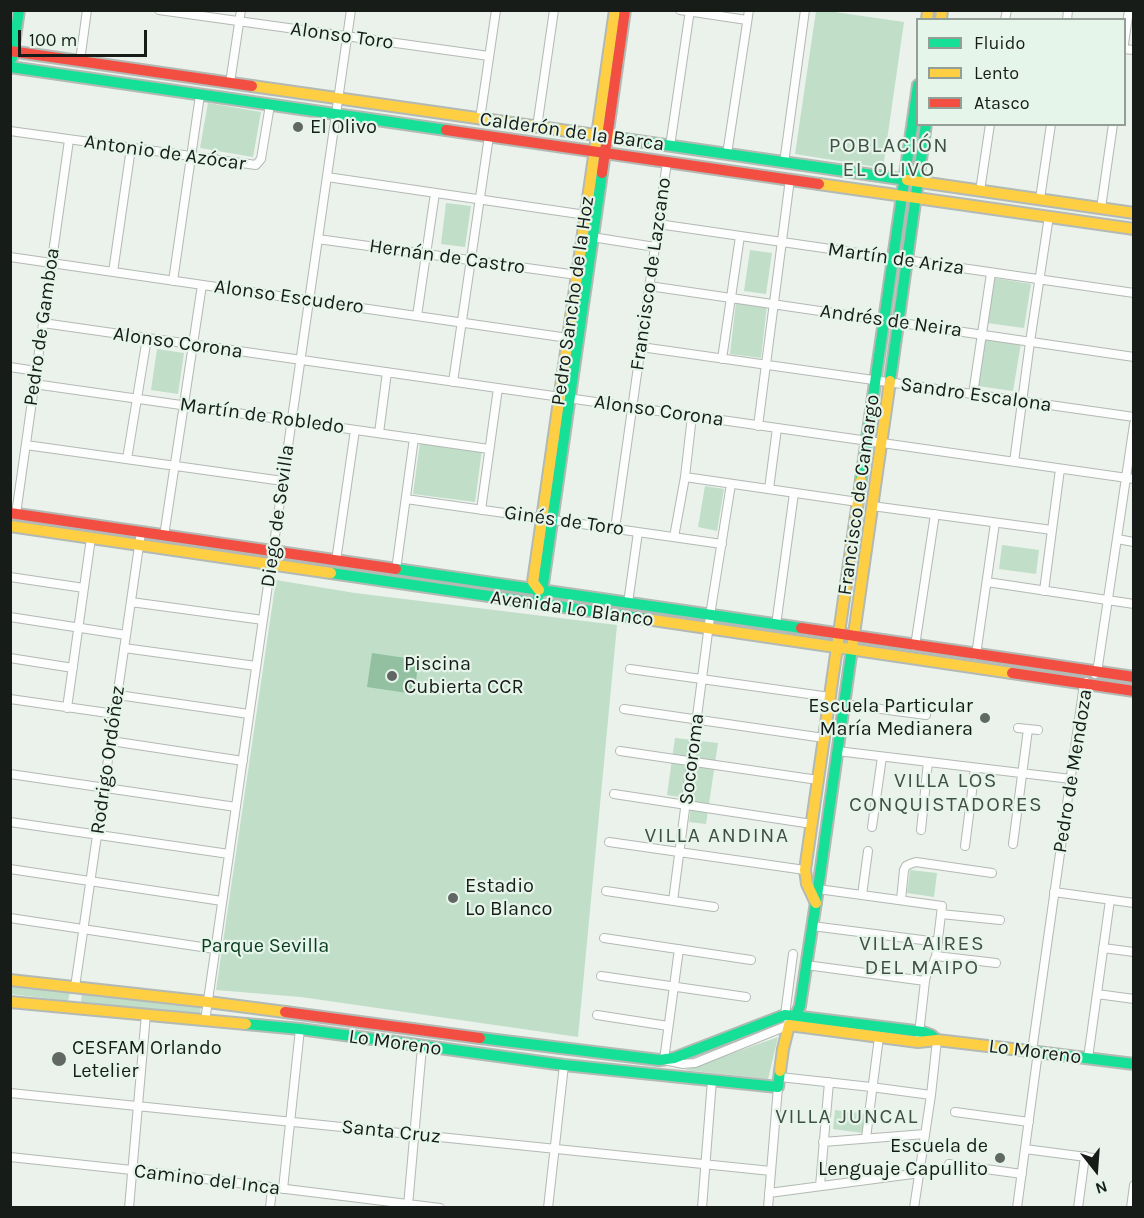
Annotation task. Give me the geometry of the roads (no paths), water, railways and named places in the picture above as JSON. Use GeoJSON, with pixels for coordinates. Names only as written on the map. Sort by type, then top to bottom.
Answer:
{"type":"FeatureCollection","features":[{"type":"Feature","properties":{"kind":"street"},"geometry":{"type":"LineString","coordinates":[[11,68],[19,10]]}},
{"type":"Feature","properties":{"kind":"street"},"geometry":{"type":"LineString","coordinates":[[80,61],[87,10]]}},
{"type":"Feature","properties":{"kind":"street","name":"Alonso Toro"},"geometry":{"type":"LineString","coordinates":[[159,10],[489,56]]}},
{"type":"Feature","properties":{"kind":"street"},"geometry":{"type":"LineString","coordinates":[[230,83],[241,10]]}},
{"type":"Feature","properties":{"kind":"street","name":"Diego de Sevilla"},"geometry":{"type":"LineString","coordinates":[[205,1021],[351,10]]}},
{"type":"Feature","properties":{"kind":"street"},"geometry":{"type":"LineString","coordinates":[[480,119],[496,10]]}},
{"type":"Feature","properties":{"kind":"street"},"geometry":{"type":"LineString","coordinates":[[537,127],[554,10]]}},
{"type":"Feature","properties":{"kind":"street","name":"Pedro Sancho de la Hoz"},"geometry":{"type":"LineString","coordinates":[[537,603],[539,590],[533,582],[547,519],[564,398],[592,237],[615,10]]}},
{"type":"Feature","properties":{"kind":"street","name":"Pedro Sancho de la Hoz"},"geometry":{"type":"LineString","coordinates":[[602,136],[625,10]]}},
{"type":"Feature","properties":{"kind":"street"},"geometry":{"type":"LineString","coordinates":[[680,10],[747,20]]}},
{"type":"Feature","properties":{"kind":"street"},"geometry":{"type":"LineString","coordinates":[[727,154],[749,10]]}},
{"type":"Feature","properties":{"kind":"street"},"geometry":{"type":"LineString","coordinates":[[784,162],[805,10]]}},
{"type":"Feature","properties":{"kind":"street"},"geometry":{"type":"LineString","coordinates":[[1126,36],[1129,10]]}},
{"type":"Feature","properties":{"kind":"street"},"geometry":{"type":"LineString","coordinates":[[670,146],[690,11]]}},
{"type":"Feature","properties":{"kind":"street","name":"Calderón de la Barca"},"geometry":{"type":"LineString","coordinates":[[12,51],[1134,213]]}},
{"type":"Feature","properties":{"kind":"street","name":"Calderón de la Barca"},"geometry":{"type":"LineString","coordinates":[[11,68],[1134,229]]}},
{"type":"Feature","properties":{"kind":"street"},"geometry":{"type":"LineString","coordinates":[[173,280],[200,95]]}},
{"type":"Feature","properties":{"kind":"street","name":"Francisco de Camargo"},"geometry":{"type":"LineString","coordinates":[[816,903],[807,884],[805,870],[916,99]]}},
{"type":"Feature","properties":{"kind":"street","name":"Antonio de Azócar"},"geometry":{"type":"LineString","coordinates":[[10,132],[254,165],[258,164],[261,159],[270,105]]}},
{"type":"Feature","properties":{"kind":"street","name":"Francisco de Camargo"},"geometry":{"type":"LineString","coordinates":[[796,1015],[800,1006],[816,903],[926,126]]}},
{"type":"Feature","properties":{"kind":"street"},"geometry":{"type":"LineString","coordinates":[[980,191],[990,126]]}},
{"type":"Feature","properties":{"kind":"street"},"geometry":{"type":"LineString","coordinates":[[1040,199],[1051,126]]}},
{"type":"Feature","properties":{"kind":"street"},"geometry":{"type":"LineString","coordinates":[[1101,208],[1113,126]]}},
{"type":"Feature","properties":{"kind":"street"},"geometry":{"type":"LineString","coordinates":[[453,382],[489,136]]}},
{"type":"Feature","properties":{"kind":"street","name":"Pedro de Gamboa"},"geometry":{"type":"LineString","coordinates":[[13,513],[26,445],[69,140]]}},
{"type":"Feature","properties":{"kind":"street"},"geometry":{"type":"LineString","coordinates":[[113,272],[130,148]]}},
{"type":"Feature","properties":{"kind":"street","name":"Pedro Sancho de la Hoz"},"geometry":{"type":"LineString","coordinates":[[564,398],[568,338],[577,275],[586,215],[600,152]]}},
{"type":"Feature","properties":{"kind":"street","name":"Francisco de Lazcano"},"geometry":{"type":"LineString","coordinates":[[615,529],[667,162]]}},
{"type":"Feature","properties":{"kind":"street"},"geometry":{"type":"LineString","coordinates":[[327,177],[586,215]]}},
{"type":"Feature","properties":{"kind":"street"},"geometry":{"type":"LineString","coordinates":[[758,426],[790,179]]}},
{"type":"Feature","properties":{"kind":"street"},"geometry":{"type":"LineString","coordinates":[[417,316],[435,193]]}},
{"type":"Feature","properties":{"kind":"street"},"geometry":{"type":"LineString","coordinates":[[1014,462],[1049,216]]}},
{"type":"Feature","properties":{"kind":"street","name":"Martín de Ariza"},"geometry":{"type":"LineString","coordinates":[[658,224],[1134,294]]}},
{"type":"Feature","properties":{"kind":"street"},"geometry":{"type":"LineString","coordinates":[[722,359],[740,236]]}},
{"type":"Feature","properties":{"kind":"street"},"geometry":{"type":"LineString","coordinates":[[592,237],[655,247]]}},
{"type":"Feature","properties":{"kind":"street","name":"Hernán de Castro"},"geometry":{"type":"LineString","coordinates":[[318,239],[577,275]]}},
{"type":"Feature","properties":{"kind":"street","name":"Alonso Escudero"},"geometry":{"type":"LineString","coordinates":[[10,257],[568,338]]}},
{"type":"Feature","properties":{"kind":"street"},"geometry":{"type":"LineString","coordinates":[[973,394],[991,273]]}},
{"type":"Feature","properties":{"kind":"street"},"geometry":{"type":"LineString","coordinates":[[164,536],[202,285]]}},
{"type":"Feature","properties":{"kind":"street","name":"Andrés de Neira"},"geometry":{"type":"LineString","coordinates":[[649,286],[1134,357]]}},
{"type":"Feature","properties":{"kind":"street","name":"Alonso Corona"},"geometry":{"type":"LineString","coordinates":[[43,323],[1130,478]]}},
{"type":"Feature","properties":{"kind":"street"},"geometry":{"type":"LineString","coordinates":[[127,459],[147,338]]}},
{"type":"Feature","properties":{"kind":"street","name":"Sandro Escalona"},"geometry":{"type":"LineString","coordinates":[[641,347],[1134,417]]}},
{"type":"Feature","properties":{"kind":"street"},"geometry":{"type":"LineString","coordinates":[[10,367],[36,371]]}},
{"type":"Feature","properties":{"kind":"street"},"geometry":{"type":"LineString","coordinates":[[379,433],[387,372]]}},
{"type":"Feature","properties":{"kind":"street","name":"Martín de Robledo"},"geometry":{"type":"LineString","coordinates":[[34,384],[489,449]]}},
{"type":"Feature","properties":{"kind":"street"},"geometry":{"type":"LineString","coordinates":[[480,510],[498,388]]}},
{"type":"Feature","properties":{"kind":"street"},"geometry":{"type":"LineString","coordinates":[[674,537],[685,477],[692,416]]}},
{"type":"Feature","properties":{"kind":"street","name":"Pedro de Mendoza"},"geometry":{"type":"LineString","coordinates":[[1017,1208],[1029,1122],[1054,892],[1084,684],[1097,672],[1117,539],[1130,478],[1134,424]]}},
{"type":"Feature","properties":{"kind":"street"},"geometry":{"type":"LineString","coordinates":[[769,489],[777,428]]}},
{"type":"Feature","properties":{"kind":"street"},"geometry":{"type":"LineString","coordinates":[[336,561],[355,430]]}},
{"type":"Feature","properties":{"kind":"street"},"geometry":{"type":"LineString","coordinates":[[396,570],[414,438]]}},
{"type":"Feature","properties":{"kind":"street"},"geometry":{"type":"LineString","coordinates":[[26,445],[283,481]]}},
{"type":"Feature","properties":{"kind":"street"},"geometry":{"type":"LineString","coordinates":[[1044,591],[1060,469]]}},
{"type":"Feature","properties":{"kind":"street"},"geometry":{"type":"LineString","coordinates":[[685,477],[858,502]]}},
{"type":"Feature","properties":{"kind":"street","name":"Socoroma"},"geometry":{"type":"LineString","coordinates":[[673,901],[709,629],[731,484]]}},
{"type":"Feature","properties":{"kind":"street"},"geometry":{"type":"LineString","coordinates":[[776,625],[794,493]]}},
{"type":"Feature","properties":{"kind":"street","name":"Ginés de Toro"},"geometry":{"type":"LineString","coordinates":[[406,499],[722,544]]}},
{"type":"Feature","properties":{"kind":"street"},"geometry":{"type":"LineString","coordinates":[[872,506],[1052,530]]}},
{"type":"Feature","properties":{"kind":"street","name":"Avenida Lo Blanco"},"geometry":{"type":"LineString","coordinates":[[13,513],[1134,677]]}},
{"type":"Feature","properties":{"kind":"street"},"geometry":{"type":"LineString","coordinates":[[915,646],[935,514]]}},
{"type":"Feature","properties":{"kind":"street"},"geometry":{"type":"LineString","coordinates":[[976,655],[995,523]]}},
{"type":"Feature","properties":{"kind":"street","name":"Avenida Lo Blanco"},"geometry":{"type":"LineString","coordinates":[[10,526],[1134,691]]}},
{"type":"Feature","properties":{"kind":"street","name":"Rodrigo Ordóñez"},"geometry":{"type":"LineString","coordinates":[[75,987],[141,532]]}},
{"type":"Feature","properties":{"kind":"street"},"geometry":{"type":"LineString","coordinates":[[628,603],[638,532]]}},
{"type":"Feature","properties":{"kind":"street"},"geometry":{"type":"LineString","coordinates":[[67,708],[92,538]]}},
{"type":"Feature","properties":{"kind":"street"},"geometry":{"type":"LineString","coordinates":[[1117,539],[1134,542]]}},
{"type":"Feature","properties":{"kind":"street"},"geometry":{"type":"LineString","coordinates":[[10,577],[84,588]]}},
{"type":"Feature","properties":{"kind":"street"},"geometry":{"type":"LineString","coordinates":[[987,582],[1134,604]]}},
{"type":"Feature","properties":{"kind":"street"},"geometry":{"type":"LineString","coordinates":[[131,602],[263,620]]}},
{"type":"Feature","properties":{"kind":"street"},"geometry":{"type":"LineString","coordinates":[[10,617],[126,635]]}},
{"type":"Feature","properties":{"kind":"street"},"geometry":{"type":"LineString","coordinates":[[124,648],[256,666]]}},
{"type":"Feature","properties":{"kind":"street"},"geometry":{"type":"LineString","coordinates":[[10,658],[73,668]]}},
{"type":"Feature","properties":{"kind":"street"},"geometry":{"type":"LineString","coordinates":[[630,669],[830,697]]}},
{"type":"Feature","properties":{"kind":"street"},"geometry":{"type":"LineString","coordinates":[[117,695],[249,714]]}},
{"type":"Feature","properties":{"kind":"street"},"geometry":{"type":"LineString","coordinates":[[10,699],[115,714]]}},
{"type":"Feature","properties":{"kind":"street"},"geometry":{"type":"LineString","coordinates":[[843,704],[926,715]]}},
{"type":"Feature","properties":{"kind":"street"},"geometry":{"type":"LineString","coordinates":[[624,709],[824,738]]}},
{"type":"Feature","properties":{"kind":"street"},"geometry":{"type":"LineString","coordinates":[[1017,728],[1038,730]]}},
{"type":"Feature","properties":{"kind":"street"},"geometry":{"type":"LineString","coordinates":[[1013,844],[1028,729]]}},
{"type":"Feature","properties":{"kind":"street"},"geometry":{"type":"LineString","coordinates":[[111,741],[243,761]]}},
{"type":"Feature","properties":{"kind":"street"},"geometry":{"type":"LineString","coordinates":[[620,751],[818,780]]}},
{"type":"Feature","properties":{"kind":"street"},"geometry":{"type":"LineString","coordinates":[[837,751],[1071,779]]}},
{"type":"Feature","properties":{"kind":"street"},"geometry":{"type":"LineString","coordinates":[[872,827],[882,757]]}},
{"type":"Feature","properties":{"kind":"street"},"geometry":{"type":"LineString","coordinates":[[921,830],[928,762]]}},
{"type":"Feature","properties":{"kind":"street"},"geometry":{"type":"LineString","coordinates":[[965,846],[975,768]]}},
{"type":"Feature","properties":{"kind":"street"},"geometry":{"type":"LineString","coordinates":[[10,774],[236,807]]}},
{"type":"Feature","properties":{"kind":"street"},"geometry":{"type":"LineString","coordinates":[[614,794],[812,824]]}},
{"type":"Feature","properties":{"kind":"street"},"geometry":{"type":"LineString","coordinates":[[10,822],[229,854]]}},
{"type":"Feature","properties":{"kind":"street"},"geometry":{"type":"LineString","coordinates":[[609,842],[805,870]]}},
{"type":"Feature","properties":{"kind":"street"},"geometry":{"type":"LineString","coordinates":[[862,895],[868,851]]}},
{"type":"Feature","properties":{"kind":"street"},"geometry":{"type":"LineString","coordinates":[[900,900],[904,870],[906,866],[916,862],[992,873]]}},
{"type":"Feature","properties":{"kind":"street"},"geometry":{"type":"LineString","coordinates":[[10,869],[222,901]]}},
{"type":"Feature","properties":{"kind":"street"},"geometry":{"type":"LineString","coordinates":[[818,889],[900,900],[1000,920]]}},
{"type":"Feature","properties":{"kind":"street"},"geometry":{"type":"LineString","coordinates":[[606,891],[714,908]]}},
{"type":"Feature","properties":{"kind":"street"},"geometry":{"type":"LineString","coordinates":[[1054,892],[1134,903]]}},
{"type":"Feature","properties":{"kind":"street"},"geometry":{"type":"LineString","coordinates":[[1088,1058],[1110,900]]}},
{"type":"Feature","properties":{"kind":"street"},"geometry":{"type":"LineString","coordinates":[[919,1037],[925,981],[936,956],[942,910]]}},
{"type":"Feature","properties":{"kind":"street"},"geometry":{"type":"LineString","coordinates":[[10,918],[215,949]]}},
{"type":"Feature","properties":{"kind":"street"},"geometry":{"type":"LineString","coordinates":[[812,926],[938,942]]}},
{"type":"Feature","properties":{"kind":"street"},"geometry":{"type":"LineString","coordinates":[[604,938],[752,960]]}},
{"type":"Feature","properties":{"kind":"street"},"geometry":{"type":"LineString","coordinates":[[1103,948],[1134,952]]}},
{"type":"Feature","properties":{"kind":"street"},"geometry":{"type":"LineString","coordinates":[[664,1060],[679,950]]}},
{"type":"Feature","properties":{"kind":"street"},"geometry":{"type":"LineString","coordinates":[[768,1208],[793,954]]}},
{"type":"Feature","properties":{"kind":"street"},"geometry":{"type":"LineString","coordinates":[[936,956],[996,963]]}},
{"type":"Feature","properties":{"kind":"street"},"geometry":{"type":"LineString","coordinates":[[806,965],[925,981]]}},
{"type":"Feature","properties":{"kind":"street"},"geometry":{"type":"LineString","coordinates":[[601,976],[746,997]]}},
{"type":"Feature","properties":{"kind":"street","name":"Lo Moreno"},"geometry":{"type":"LineString","coordinates":[[10,980],[208,1002],[664,1060],[787,1020],[796,1015],[919,1037]]}},
{"type":"Feature","properties":{"kind":"street"},"geometry":{"type":"LineString","coordinates":[[75,987],[76,1008]]}},
{"type":"Feature","properties":{"kind":"street"},"geometry":{"type":"LineString","coordinates":[[1097,994],[1134,999]]}},
{"type":"Feature","properties":{"kind":"street","name":"Lo Moreno"},"geometry":{"type":"LineString","coordinates":[[10,1002],[300,1029],[564,1065],[712,1080],[779,1082]]}},
{"type":"Feature","properties":{"kind":"street"},"geometry":{"type":"LineString","coordinates":[[129,1208],[146,1014]]}},
{"type":"Feature","properties":{"kind":"street"},"geometry":{"type":"LineString","coordinates":[[597,1015],[668,1026]]}},
{"type":"Feature","properties":{"kind":"street","name":"Lo Moreno"},"geometry":{"type":"LineString","coordinates":[[787,1020],[879,1037],[931,1035],[937,1040],[1134,1064]]}},
{"type":"Feature","properties":{"kind":"street"},"geometry":{"type":"LineString","coordinates":[[284,1189],[300,1029]]}},
{"type":"Feature","properties":{"kind":"street"},"geometry":{"type":"LineString","coordinates":[[866,1137],[879,1037]]}},
{"type":"Feature","properties":{"kind":"street"},"geometry":{"type":"LineString","coordinates":[[914,1208],[926,1134],[937,1040]]}},
{"type":"Feature","properties":{"kind":"street"},"geometry":{"type":"LineString","coordinates":[[408,1206],[422,1047]]}},
{"type":"Feature","properties":{"kind":"street"},"geometry":{"type":"LineString","coordinates":[[548,1208],[564,1065]]}},
{"type":"Feature","properties":{"kind":"street"},"geometry":{"type":"LineString","coordinates":[[702,1208],[712,1080]]}},
{"type":"Feature","properties":{"kind":"street"},"geometry":{"type":"LineString","coordinates":[[779,1082],[828,1082],[931,1095]]}},
{"type":"Feature","properties":{"kind":"street"},"geometry":{"type":"LineString","coordinates":[[820,1186],[828,1082]]}},
{"type":"Feature","properties":{"kind":"street","name":"Santa Cruz"},"geometry":{"type":"LineString","coordinates":[[10,1093],[771,1171]]}},
{"type":"Feature","properties":{"kind":"street"},"geometry":{"type":"LineString","coordinates":[[955,1112],[1029,1122]]}},
{"type":"Feature","properties":{"kind":"street"},"geometry":{"type":"LineString","coordinates":[[823,1142],[926,1134]]}},
{"type":"Feature","properties":{"kind":"street"},"geometry":{"type":"LineString","coordinates":[[1025,1149],[1094,1158]]}},
{"type":"Feature","properties":{"kind":"street"},"geometry":{"type":"LineString","coordinates":[[1078,1208],[1085,1156]]}},
{"type":"Feature","properties":{"kind":"street","name":"Camino del Inca"},"geometry":{"type":"LineString","coordinates":[[10,1157],[440,1208]]}},
{"type":"Feature","properties":{"kind":"street"},"geometry":{"type":"LineString","coordinates":[[949,1164],[1022,1174]]}},
{"type":"Feature","properties":{"kind":"street"},"geometry":{"type":"LineString","coordinates":[[769,1193],[920,1173]]}},
{"type":"Feature","properties":{"kind":"street"},"geometry":{"type":"LineString","coordinates":[[1131,1208],[1134,1185]]}},
{"type":"Feature","properties":{"kind":"street"},"geometry":{"type":"LineString","coordinates":[[270,1208],[272,1188]]}},
{"type":"Feature","properties":{"kind":"place","name":"El Olivo"},"geometry":{"type":"Point","coordinates":[298,127]}},
{"type":"Feature","properties":{"kind":"place","name":"Piscina Cubierta CCR"},"geometry":{"type":"Point","coordinates":[392,676]}},
{"type":"Feature","properties":{"kind":"place","name":"Escuela Particular María Medianera"},"geometry":{"type":"Point","coordinates":[985,718]}},
{"type":"Feature","properties":{"kind":"place","name":"Estadio Lo Blanco"},"geometry":{"type":"Point","coordinates":[453,898]}},
{"type":"Feature","properties":{"kind":"place","name":"CESFAM Orlando Letelier"},"geometry":{"type":"Point","coordinates":[59,1059]}},
{"type":"Feature","properties":{"kind":"place","name":"Escuela de Lenguaje Capullito"},"geometry":{"type":"Point","coordinates":[1000,1158]}},
{"type":"Feature","properties":{"kind":"district","name":"POBLACIÓN EL OLIVO"},"geometry":{"type":"Point","coordinates":[889,158]}},
{"type":"Feature","properties":{"kind":"district","name":"VILLA LOS CONQUISTADORES"},"geometry":{"type":"Point","coordinates":[946,793]}},
{"type":"Feature","properties":{"kind":"district","name":"VILLA ANDINA"},"geometry":{"type":"Point","coordinates":[717,836]}},
{"type":"Feature","properties":{"kind":"district","name":"VILLA AIRES DEL MAIPO"},"geometry":{"type":"Point","coordinates":[922,956]}},
{"type":"Feature","properties":{"kind":"district","name":"VILLA JUNCAL"},"geometry":{"type":"Point","coordinates":[847,1117]}},
{"type":"Feature","properties":{"kind":"park label","name":"Parque Sevilla"},"geometry":{"type":"Point","coordinates":[265,946]}}]}
